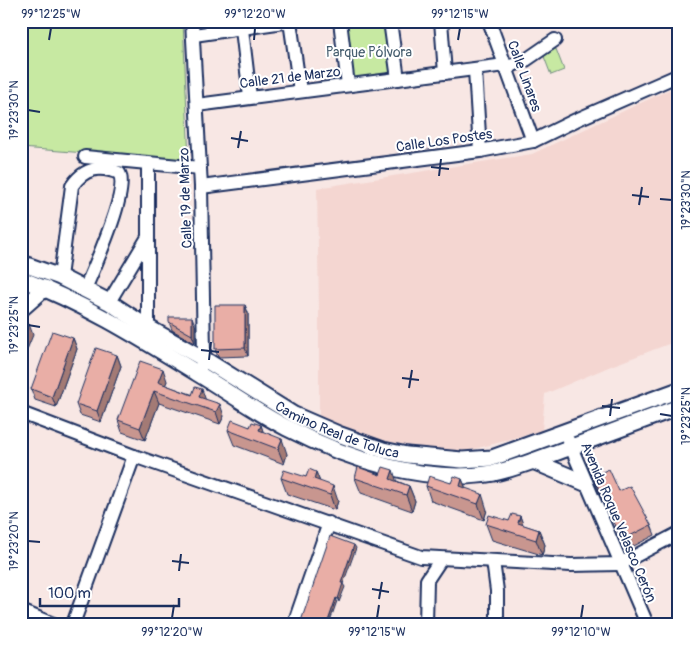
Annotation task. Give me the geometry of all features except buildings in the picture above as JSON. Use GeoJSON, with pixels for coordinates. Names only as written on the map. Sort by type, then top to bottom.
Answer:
{"type":"FeatureCollection","features":[{"type":"Feature","properties":{"kind":"main road","name":"Camino Real de Toluca"},"geometry":{"type":"LineString","coordinates":[[21,263],[72,283],[109,302],[147,327],[204,358],[294,415],[345,437],[383,450],[406,463],[462,476],[494,473],[533,461],[679,407]]}},
{"type":"Feature","properties":{"kind":"main road","name":"Camino Real de Toluca"},"geometry":{"type":"LineString","coordinates":[[21,279],[64,296],[102,316],[286,428],[347,454],[379,464],[492,458],[679,390]]}},
{"type":"Feature","properties":{"kind":"main road"},"geometry":{"type":"LineString","coordinates":[[64,296],[72,283]]}},
{"type":"Feature","properties":{"kind":"main road"},"geometry":{"type":"LineString","coordinates":[[21,309],[45,288]]}},
{"type":"Feature","properties":{"kind":"main road"},"geometry":{"type":"LineString","coordinates":[[533,461],[585,483]]}},
{"type":"Feature","properties":{"kind":"street","name":"Calle 19 de Marzo"},"geometry":{"type":"LineString","coordinates":[[192,21],[201,187],[204,358],[198,373]]}},
{"type":"Feature","properties":{"kind":"street"},"geometry":{"type":"LineString","coordinates":[[194,35],[242,25],[290,21],[300,91]]}},
{"type":"Feature","properties":{"kind":"street"},"geometry":{"type":"LineString","coordinates":[[340,21],[348,85]]}},
{"type":"Feature","properties":{"kind":"street"},"geometry":{"type":"LineString","coordinates":[[390,21],[398,79]]}},
{"type":"Feature","properties":{"kind":"street"},"geometry":{"type":"LineString","coordinates":[[440,21],[445,73]]}},
{"type":"Feature","properties":{"kind":"street","name":"Calle Linares"},"geometry":{"type":"LineString","coordinates":[[489,21],[533,141]]}},
{"type":"Feature","properties":{"kind":"street"},"geometry":{"type":"LineString","coordinates":[[242,25],[250,97]]}},
{"type":"Feature","properties":{"kind":"street","name":"Calle 21 de Marzo"},"geometry":{"type":"LineString","coordinates":[[197,105],[505,67],[526,60],[555,40]]}},
{"type":"Feature","properties":{"kind":"street"},"geometry":{"type":"LineString","coordinates":[[475,70],[480,151]]}},
{"type":"Feature","properties":{"kind":"street","name":"Calle Los Postes"},"geometry":{"type":"LineString","coordinates":[[201,187],[480,151],[533,141],[679,75]]}},
{"type":"Feature","properties":{"kind":"street"},"geometry":{"type":"LineString","coordinates":[[85,157],[200,168]]}},
{"type":"Feature","properties":{"kind":"street"},"geometry":{"type":"LineString","coordinates":[[148,163],[148,343]]}},
{"type":"Feature","properties":{"kind":"street"},"geometry":{"type":"LineString","coordinates":[[94,169],[115,171],[119,173],[121,178],[114,214],[100,253],[72,283],[72,186],[85,171],[94,169]]}},
{"type":"Feature","properties":{"kind":"street"},"geometry":{"type":"LineString","coordinates":[[109,302],[148,237]]}},
{"type":"Feature","properties":{"kind":"street"},"geometry":{"type":"LineString","coordinates":[[21,413],[134,456],[329,523],[412,554],[441,559],[571,565],[620,564],[679,533]]}},
{"type":"Feature","properties":{"kind":"street","name":"Avenida Roque Velasco Cerón"},"geometry":{"type":"LineString","coordinates":[[563,432],[647,624]]}},
{"type":"Feature","properties":{"kind":"street"},"geometry":{"type":"LineString","coordinates":[[73,624],[134,456]]}},
{"type":"Feature","properties":{"kind":"street"},"geometry":{"type":"LineString","coordinates":[[294,624],[329,523]]}},
{"type":"Feature","properties":{"kind":"street"},"geometry":{"type":"LineString","coordinates":[[426,624],[427,580],[441,559]]}},
{"type":"Feature","properties":{"kind":"street"},"geometry":{"type":"LineString","coordinates":[[493,561],[497,591],[497,624]]}},
{"type":"Feature","properties":{"kind":"street"},"geometry":{"type":"LineString","coordinates":[[21,611],[53,624]]}},
{"type":"Feature","properties":{"kind":"shaded area"},"geometry":{"type":"Polygon","coordinates":[[[679,85],[679,340],[545,394],[542,431],[459,453],[378,441],[319,428],[317,188],[532,154],[679,85]]]}},
{"type":"Feature","properties":{"kind":"green space"},"geometry":{"type":"Polygon","coordinates":[[[21,21],[183,21],[189,161],[21,148],[21,21]]]}},
{"type":"Feature","properties":{"kind":"green space","name":"Parque Pólvora"},"geometry":{"type":"Polygon","coordinates":[[[345,21],[385,21],[393,77],[351,83],[345,21]]]}},
{"type":"Feature","properties":{"kind":"green space"},"geometry":{"type":"Polygon","coordinates":[[[556,49],[564,70],[551,75],[543,54],[556,49]]]}}]}
